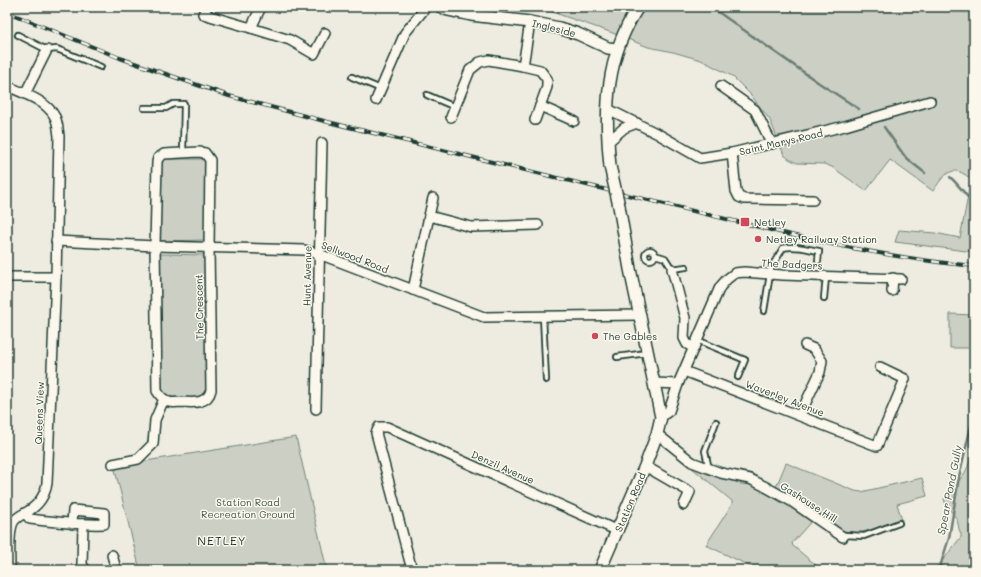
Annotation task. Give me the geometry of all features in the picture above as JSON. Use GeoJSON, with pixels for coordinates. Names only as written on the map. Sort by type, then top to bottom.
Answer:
{"type":"FeatureCollection","features":[{"type":"Feature","properties":{"kind":"street"},"geometry":{"type":"LineString","coordinates":[[207,7],[203,14],[290,40],[314,54],[325,33]]}},
{"type":"Feature","properties":{"kind":"street"},"geometry":{"type":"LineString","coordinates":[[251,28],[261,7]]}},
{"type":"Feature","properties":{"kind":"street"},"geometry":{"type":"LineString","coordinates":[[376,100],[406,33],[426,7]]}},
{"type":"Feature","properties":{"kind":"street","name":"Ingleside"},"geometry":{"type":"LineString","coordinates":[[441,7],[472,15],[530,22],[572,32],[608,48],[617,49]]}},
{"type":"Feature","properties":{"kind":"street"},"geometry":{"type":"LineString","coordinates":[[638,7],[630,20],[617,49],[608,89],[608,142],[610,166],[661,417],[657,434]]}},
{"type":"Feature","properties":{"kind":"street"},"geometry":{"type":"LineString","coordinates":[[523,66],[530,22]]}},
{"type":"Feature","properties":{"kind":"street"},"geometry":{"type":"LineString","coordinates":[[25,94],[47,50]]}},
{"type":"Feature","properties":{"kind":"street"},"geometry":{"type":"LineString","coordinates":[[451,117],[470,70],[480,62],[489,60],[540,70],[547,79],[547,87],[535,120]]}},
{"type":"Feature","properties":{"kind":"street","name":"Queens View"},"geometry":{"type":"LineString","coordinates":[[7,86],[25,94],[49,108],[56,117],[59,136],[56,277],[47,483],[45,493],[40,502],[25,513],[10,520],[10,570]]}},
{"type":"Feature","properties":{"kind":"street"},"geometry":{"type":"LineString","coordinates":[[721,86],[755,110],[772,144]]}},
{"type":"Feature","properties":{"kind":"street","name":"Saint Marys Road"},"geometry":{"type":"LineString","coordinates":[[608,109],[637,123],[700,158],[732,153],[845,126],[930,101]]}},
{"type":"Feature","properties":{"kind":"street"},"geometry":{"type":"LineString","coordinates":[[540,106],[574,121]]}},
{"type":"Feature","properties":{"kind":"street"},"geometry":{"type":"LineString","coordinates":[[608,142],[624,128],[637,123]]}},
{"type":"Feature","properties":{"kind":"street","name":"Hunt Avenue"},"geometry":{"type":"LineString","coordinates":[[316,409],[322,143]]}},
{"type":"Feature","properties":{"kind":"street","name":"The Crescent"},"geometry":{"type":"LineString","coordinates":[[205,153],[210,160],[210,394],[198,403],[169,402],[157,392],[155,246],[158,158],[164,154],[205,153]]}},
{"type":"Feature","properties":{"kind":"street"},"geometry":{"type":"LineString","coordinates":[[732,153],[736,191],[739,196],[744,199],[813,200]]}},
{"type":"Feature","properties":{"kind":"street"},"geometry":{"type":"LineString","coordinates":[[413,290],[433,198]]}},
{"type":"Feature","properties":{"kind":"street"},"geometry":{"type":"LineString","coordinates":[[429,216],[471,227],[538,225]]}},
{"type":"Feature","properties":{"kind":"street","name":"Sellwood Road"},"geometry":{"type":"LineString","coordinates":[[56,241],[209,248],[304,250],[319,254],[484,317],[641,315]]}},
{"type":"Feature","properties":{"kind":"street"},"geometry":{"type":"LineString","coordinates":[[661,417],[669,411],[678,384],[696,344],[687,344],[684,338],[685,318],[672,270]]}},
{"type":"Feature","properties":{"kind":"street","name":"The Badgers"},"geometry":{"type":"LineString","coordinates":[[696,344],[720,287],[735,273],[744,272],[826,277],[897,278],[892,291]]}},
{"type":"Feature","properties":{"kind":"street"},"geometry":{"type":"LineString","coordinates":[[7,277],[56,277]]}},
{"type":"Feature","properties":{"kind":"street"},"geometry":{"type":"LineString","coordinates":[[800,415],[820,372],[822,361],[814,349],[804,345]]}},
{"type":"Feature","properties":{"kind":"street","name":"Waverley Avenue"},"geometry":{"type":"LineString","coordinates":[[684,371],[878,446],[905,379],[880,367]]}},
{"type":"Feature","properties":{"kind":"street"},"geometry":{"type":"LineString","coordinates":[[655,383],[678,384]]}},
{"type":"Feature","properties":{"kind":"street"},"geometry":{"type":"LineString","coordinates":[[113,464],[138,459],[153,444],[155,420],[164,399]]}},
{"type":"Feature","properties":{"kind":"street","name":"Denzil Avenue"},"geometry":{"type":"LineString","coordinates":[[412,570],[376,433],[377,425],[387,426],[618,531]]}},
{"type":"Feature","properties":{"kind":"street","name":"Station Road"},"geometry":{"type":"LineString","coordinates":[[600,570],[618,531],[657,434]]}},
{"type":"Feature","properties":{"kind":"street","name":"Gashouse Hill"},"geometry":{"type":"LineString","coordinates":[[657,434],[692,462],[721,473],[750,479],[791,501],[843,537]]}},
{"type":"Feature","properties":{"kind":"street"},"geometry":{"type":"LineString","coordinates":[[645,466],[690,492],[684,506]]}},
{"type":"Feature","properties":{"kind":"street"},"geometry":{"type":"LineString","coordinates":[[25,513],[30,520],[72,524],[83,525],[104,524],[104,512],[73,510],[72,524]]}},
{"type":"Feature","properties":{"kind":"street"},"geometry":{"type":"LineString","coordinates":[[83,525],[82,565],[86,570]]}},
{"type":"Feature","properties":{"kind":"street"},"geometry":{"type":"LineString","coordinates":[[112,555],[116,569],[113,570]]}},
{"type":"Feature","properties":{"kind":"lane"},"geometry":{"type":"LineString","coordinates":[[18,35],[47,50],[57,49],[101,67]]}},
{"type":"Feature","properties":{"kind":"lane"},"geometry":{"type":"LineString","coordinates":[[352,76],[381,89]]}},
{"type":"Feature","properties":{"kind":"lane"},"geometry":{"type":"LineString","coordinates":[[427,95],[456,106]]}},
{"type":"Feature","properties":{"kind":"lane"},"geometry":{"type":"LineString","coordinates":[[144,108],[166,108],[173,104],[184,104],[183,153]]}},
{"type":"Feature","properties":{"kind":"lane"},"geometry":{"type":"LineString","coordinates":[[764,312],[769,274],[783,248],[800,247],[819,251],[818,261]]}},
{"type":"Feature","properties":{"kind":"lane"},"geometry":{"type":"LineString","coordinates":[[655,255],[664,258],[672,270],[686,267]]}},
{"type":"Feature","properties":{"kind":"lane"},"geometry":{"type":"LineString","coordinates":[[824,298],[826,277]]}},
{"type":"Feature","properties":{"kind":"lane"},"geometry":{"type":"LineString","coordinates":[[543,316],[546,380]]}},
{"type":"Feature","properties":{"kind":"lane"},"geometry":{"type":"LineString","coordinates":[[696,344],[746,360],[738,377]]}},
{"type":"Feature","properties":{"kind":"lane"},"geometry":{"type":"LineString","coordinates":[[617,357],[649,352]]}},
{"type":"Feature","properties":{"kind":"lane"},"geometry":{"type":"LineString","coordinates":[[709,469],[705,451],[716,422]]}},
{"type":"Feature","properties":{"kind":"lane"},"geometry":{"type":"LineString","coordinates":[[843,537],[845,535],[864,536],[899,523]]}},
{"type":"Feature","properties":{"kind":"green space"},"geometry":{"type":"Polygon","coordinates":[[[515,7],[974,7],[974,252],[895,242],[899,230],[935,233],[960,238],[971,180],[960,172],[955,171],[947,174],[933,191],[890,160],[866,191],[832,167],[824,164],[797,163],[784,155],[770,120],[751,95],[732,76],[701,60],[648,47],[552,12],[515,7]]]}},
{"type":"Feature","properties":{"kind":"green space"},"geometry":{"type":"Polygon","coordinates":[[[161,159],[205,159],[205,240],[160,241],[161,159]]]}},
{"type":"Feature","properties":{"kind":"green space"},"geometry":{"type":"Polygon","coordinates":[[[160,254],[205,255],[206,391],[199,398],[167,397],[160,389],[160,254]]]}},
{"type":"Feature","properties":{"kind":"green space"},"geometry":{"type":"Polygon","coordinates":[[[973,271],[974,570],[935,570],[961,537],[957,519],[946,505],[944,499],[962,477],[970,460],[972,348],[950,348],[950,314],[973,315],[973,271]]]}},
{"type":"Feature","properties":{"kind":"green space","name":"Station Road Recreation Ground"},"geometry":{"type":"Polygon","coordinates":[[[296,437],[327,570],[140,570],[114,466],[296,437]]]}},
{"type":"Feature","properties":{"kind":"green space"},"geometry":{"type":"Polygon","coordinates":[[[686,463],[721,473],[741,484],[776,487],[786,463],[855,491],[861,492],[922,478],[927,496],[897,504],[902,520],[873,530],[856,533],[838,530],[815,517],[792,543],[793,546],[822,570],[758,570],[706,545],[732,504],[732,501],[686,463]]]}},
{"type":"Feature","properties":{"kind":"waterway"},"geometry":{"type":"LineString","coordinates":[[711,7],[819,83],[859,109]]}},
{"type":"Feature","properties":{"kind":"waterway"},"geometry":{"type":"LineString","coordinates":[[884,127],[906,158],[925,173]]}},
{"type":"Feature","properties":{"kind":"waterway"},"geometry":{"type":"LineString","coordinates":[[950,177],[974,205]]}},
{"type":"Feature","properties":{"kind":"waterway","name":"Spear Pond Gully"},"geometry":{"type":"LineString","coordinates":[[939,570],[949,538],[959,477],[974,413]]}},
{"type":"Feature","properties":{"kind":"railway"},"geometry":{"type":"LineString","coordinates":[[7,12],[120,58],[229,96],[328,122],[808,239],[891,255],[974,266]]}},
{"type":"Feature","properties":{"kind":"place","name":"Netley"},"geometry":{"type":"Point","coordinates":[745,222]}},
{"type":"Feature","properties":{"kind":"place","name":"Netley Railway Station"},"geometry":{"type":"Point","coordinates":[758,239]}},
{"type":"Feature","properties":{"kind":"place","name":"The Gables"},"geometry":{"type":"Point","coordinates":[595,336]}},
{"type":"Feature","properties":{"kind":"district","name":"NETLEY"},"geometry":{"type":"Point","coordinates":[222,540]}}]}
